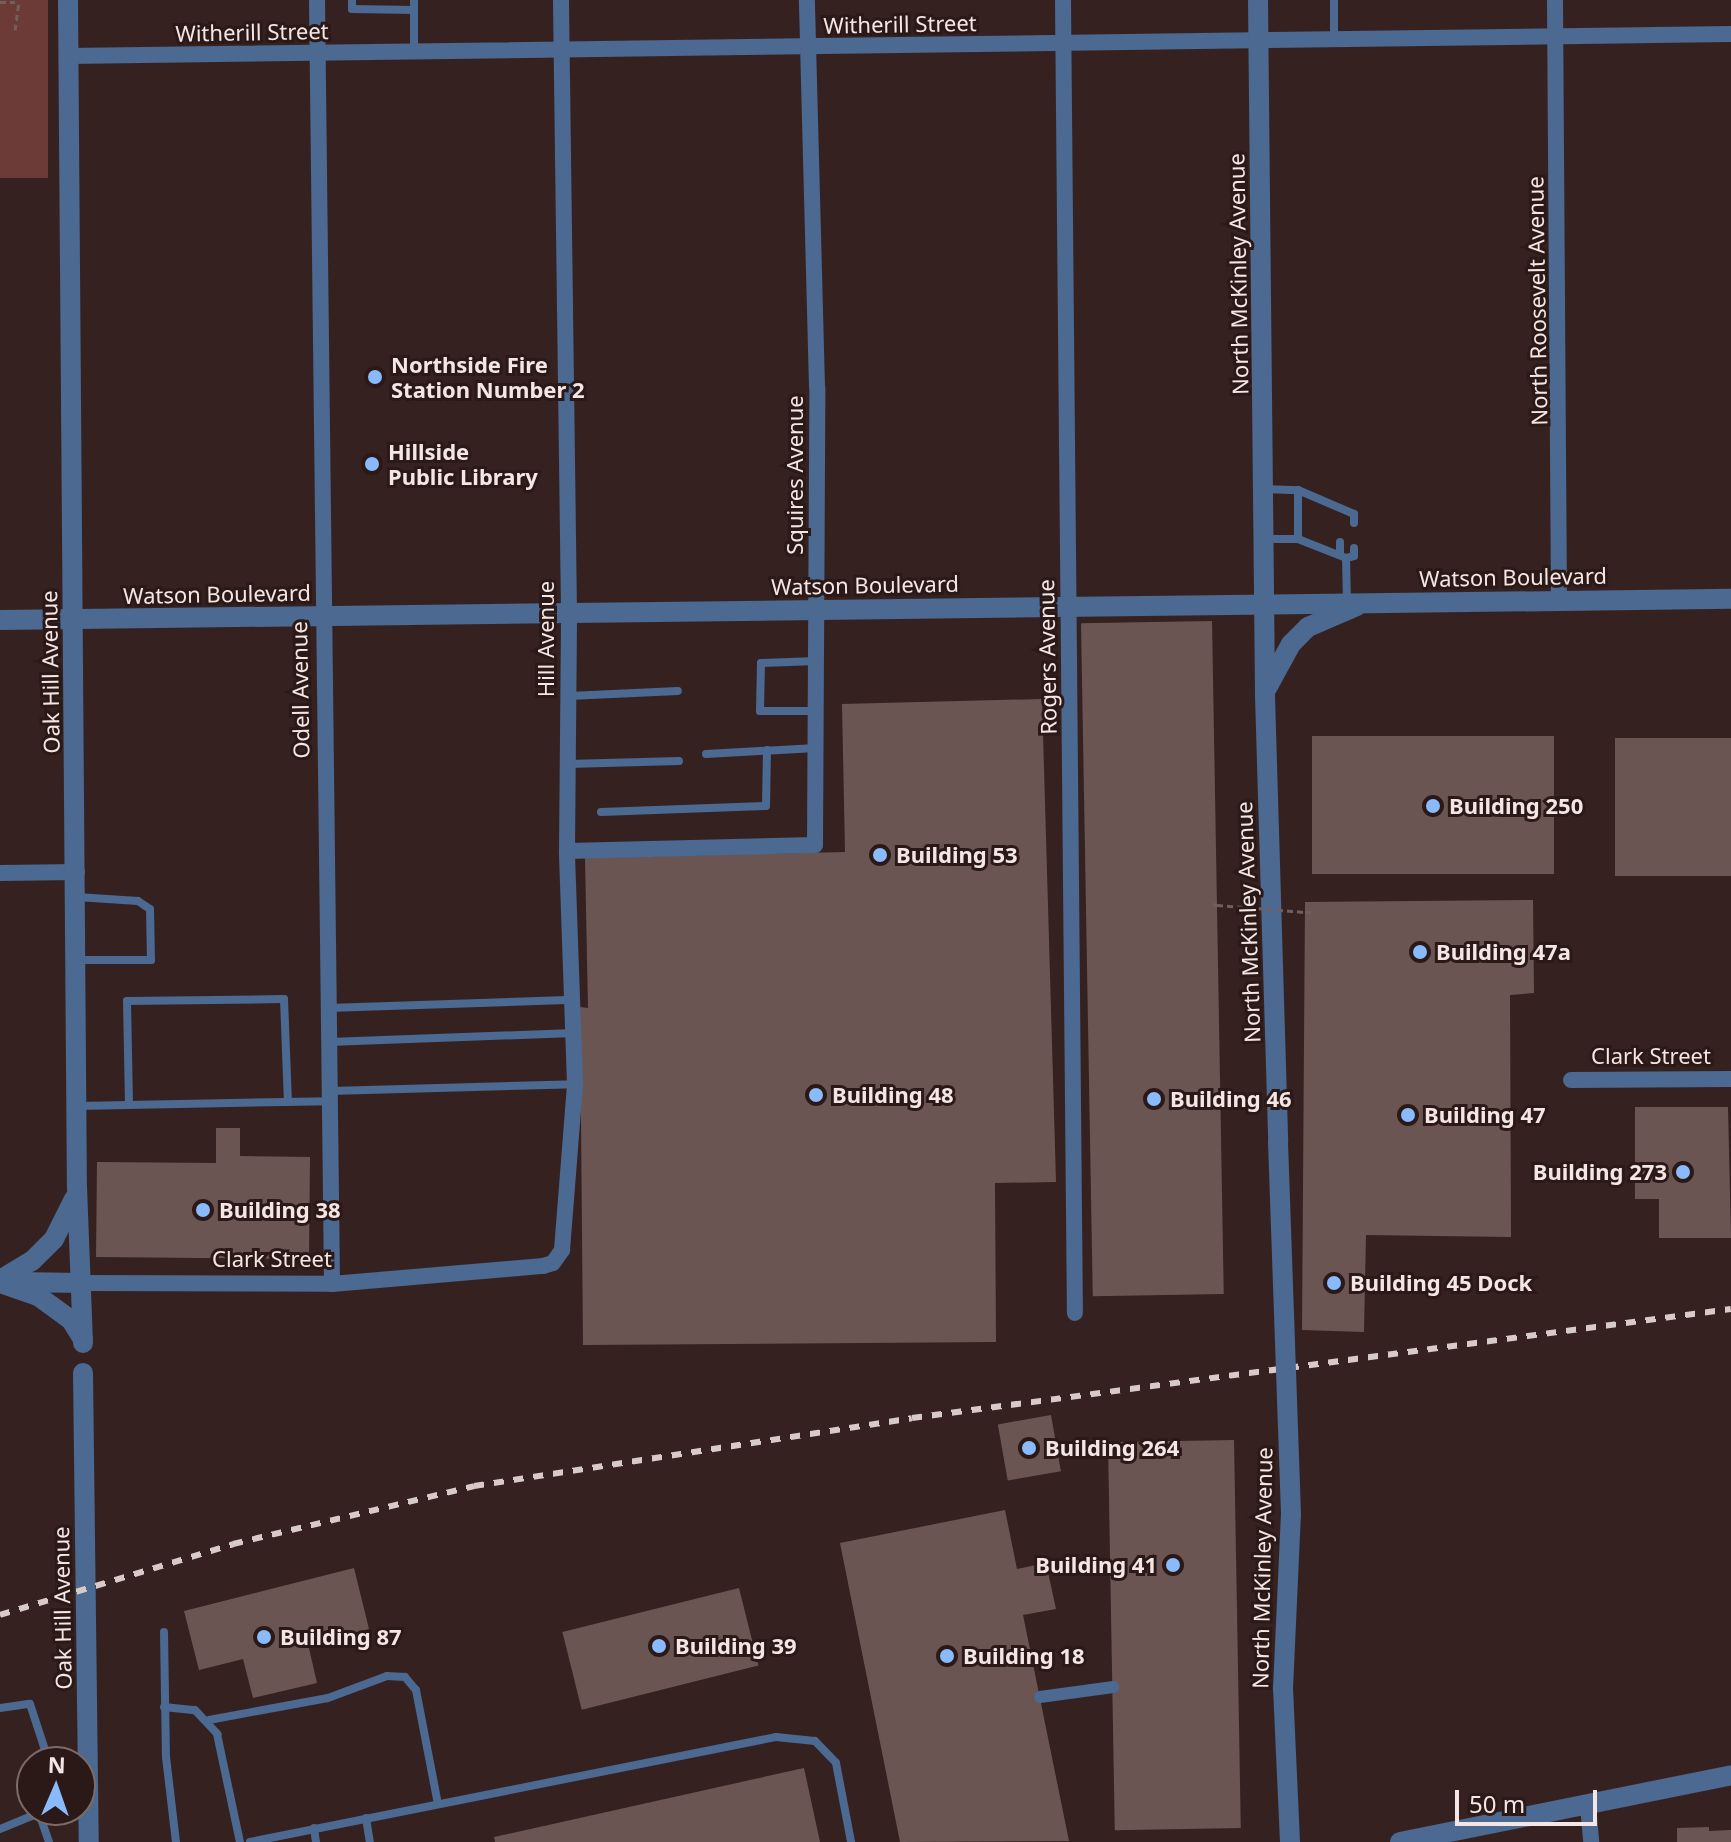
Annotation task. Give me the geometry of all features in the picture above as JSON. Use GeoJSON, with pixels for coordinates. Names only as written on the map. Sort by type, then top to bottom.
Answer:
{"type":"FeatureCollection","features":[{"type":"Feature","properties":{"kind":"street","name":"Oak Hill Avenue"},"geometry":{"type":"LineString","coordinates":[[0,1281],[38,1296],[71,1320],[83,1341],[77,1187],[68,0]]}},
{"type":"Feature","properties":{"kind":"street","name":"Odell Avenue"},"geometry":{"type":"LineString","coordinates":[[317,0],[321,616],[332,1284]]}},
{"type":"Feature","properties":{"kind":"street","name":"Hill Avenue"},"geometry":{"type":"LineString","coordinates":[[543,1266],[553,1263],[566,1234],[575,1084],[567,851],[569,613],[561,0]]}},
{"type":"Feature","properties":{"kind":"street","name":"Squires Avenue"},"geometry":{"type":"LineString","coordinates":[[567,851],[815,845],[818,610],[807,0]]}},
{"type":"Feature","properties":{"kind":"street","name":"Rogers Avenue"},"geometry":{"type":"LineString","coordinates":[[1063,0],[1075,1313]]}},
{"type":"Feature","properties":{"kind":"street","name":"North McKinley Avenue"},"geometry":{"type":"LineString","coordinates":[[1258,0],[1265,696],[1291,1515],[1283,1689],[1290,1842]]}},
{"type":"Feature","properties":{"kind":"street","name":"North Roosevelt Avenue"},"geometry":{"type":"LineString","coordinates":[[1555,0],[1559,601]]}},
{"type":"Feature","properties":{"kind":"street","name":"Witherill Street"},"geometry":{"type":"LineString","coordinates":[[68,56],[1731,34]]}},
{"type":"Feature","properties":{"kind":"street","name":"Watson Boulevard"},"geometry":{"type":"LineString","coordinates":[[0,620],[1266,602],[1731,599]]}},
{"type":"Feature","properties":{"kind":"street"},"geometry":{"type":"LineString","coordinates":[[1265,696],[1291,644],[1308,627],[1356,603]]}},
{"type":"Feature","properties":{"kind":"street"},"geometry":{"type":"LineString","coordinates":[[0,873],[77,872]]}},
{"type":"Feature","properties":{"kind":"street","name":"Clark Street"},"geometry":{"type":"LineString","coordinates":[[1571,1080],[1731,1079]]}},
{"type":"Feature","properties":{"kind":"street"},"geometry":{"type":"LineString","coordinates":[[0,1281],[54,1239],[77,1187]]}},
{"type":"Feature","properties":{"kind":"street","name":"Clark Street"},"geometry":{"type":"LineString","coordinates":[[0,1281],[332,1284],[543,1266]]}},
{"type":"Feature","properties":{"kind":"street","name":"Oak Hill Avenue"},"geometry":{"type":"LineString","coordinates":[[83,1373],[89,1842]]}},
{"type":"Feature","properties":{"kind":"street"},"geometry":{"type":"LineString","coordinates":[[1040,1697],[1113,1687]]}},
{"type":"Feature","properties":{"kind":"street"},"geometry":{"type":"LineString","coordinates":[[1400,1842],[1731,1775]]}},
{"type":"Feature","properties":{"kind":"street"},"geometry":{"type":"LineString","coordinates":[[1588,1805],[1591,1842]]}},
{"type":"Feature","properties":{"kind":"lane"},"geometry":{"type":"LineString","coordinates":[[352,0],[352,9],[382,5],[414,10]]}},
{"type":"Feature","properties":{"kind":"lane"},"geometry":{"type":"LineString","coordinates":[[414,0],[414,52]]}},
{"type":"Feature","properties":{"kind":"lane"},"geometry":{"type":"LineString","coordinates":[[1334,0],[1334,40]]}},
{"type":"Feature","properties":{"kind":"lane"},"geometry":{"type":"LineString","coordinates":[[1265,489],[1298,490],[1340,513],[1354,514],[1354,523]]}},
{"type":"Feature","properties":{"kind":"lane"},"geometry":{"type":"LineString","coordinates":[[1298,490],[1298,539]]}},
{"type":"Feature","properties":{"kind":"lane"},"geometry":{"type":"LineString","coordinates":[[1317,533],[1317,547]]}},
{"type":"Feature","properties":{"kind":"lane"},"geometry":{"type":"LineString","coordinates":[[1265,539],[1298,539],[1343,557],[1354,556],[1354,548]]}},
{"type":"Feature","properties":{"kind":"lane"},"geometry":{"type":"LineString","coordinates":[[1340,542],[1356,603]]}},
{"type":"Feature","properties":{"kind":"lane"},"geometry":{"type":"LineString","coordinates":[[817,711],[760,711],[760,699],[761,663],[818,661]]}},
{"type":"Feature","properties":{"kind":"lane"},"geometry":{"type":"LineString","coordinates":[[568,696],[678,691]]}},
{"type":"Feature","properties":{"kind":"lane"},"geometry":{"type":"LineString","coordinates":[[706,754],[817,748]]}},
{"type":"Feature","properties":{"kind":"lane"},"geometry":{"type":"LineString","coordinates":[[601,812],[766,806],[767,750]]}},
{"type":"Feature","properties":{"kind":"lane"},"geometry":{"type":"LineString","coordinates":[[567,764],[679,761]]}},
{"type":"Feature","properties":{"kind":"lane"},"geometry":{"type":"LineString","coordinates":[[77,897],[138,901],[150,909],[151,960],[77,960]]}},
{"type":"Feature","properties":{"kind":"lane"},"geometry":{"type":"LineString","coordinates":[[129,1105],[127,1001],[284,999],[288,1102]]}},
{"type":"Feature","properties":{"kind":"lane"},"geometry":{"type":"LineString","coordinates":[[327,1008],[574,1000]]}},
{"type":"Feature","properties":{"kind":"lane"},"geometry":{"type":"LineString","coordinates":[[328,1042],[574,1033]]}},
{"type":"Feature","properties":{"kind":"lane"},"geometry":{"type":"LineString","coordinates":[[77,1106],[288,1102],[329,1096],[575,1084]]}},
{"type":"Feature","properties":{"kind":"lane"},"geometry":{"type":"LineString","coordinates":[[164,1632],[164,1707],[176,1842]]}},
{"type":"Feature","properties":{"kind":"lane"},"geometry":{"type":"LineString","coordinates":[[209,1720],[328,1698],[387,1676],[405,1677],[416,1690],[438,1804]]}},
{"type":"Feature","properties":{"kind":"lane"},"geometry":{"type":"LineString","coordinates":[[0,1708],[30,1704],[44,1746]]}},
{"type":"Feature","properties":{"kind":"lane"},"geometry":{"type":"LineString","coordinates":[[164,1707],[195,1710],[209,1720],[217,1734],[240,1842]]}},
{"type":"Feature","properties":{"kind":"lane"},"geometry":{"type":"LineString","coordinates":[[250,1842],[776,1737],[815,1741],[836,1763],[851,1840]]}},
{"type":"Feature","properties":{"kind":"lane"},"geometry":{"type":"LineString","coordinates":[[366,1818],[370,1842]]}},
{"type":"Feature","properties":{"kind":"lane"},"geometry":{"type":"LineString","coordinates":[[314,1828],[316,1842]]}},
{"type":"Feature","properties":{"kind":"path"},"geometry":{"type":"LineString","coordinates":[[0,2],[17,2],[15,30]]}},
{"type":"Feature","properties":{"kind":"path"},"geometry":{"type":"LineString","coordinates":[[1213,904],[1315,912]]}},
{"type":"Feature","properties":{"kind":"shaded area"},"geometry":{"type":"Polygon","coordinates":[[[0,0],[48,0],[48,178],[0,178],[0,0]]]}},
{"type":"Feature","properties":{"kind":"building","name":"Building 46"},"geometry":{"type":"Polygon","coordinates":[[[1212,621],[1224,1294],[1093,1296],[1081,623],[1212,621]]]}},
{"type":"Feature","properties":{"kind":"building","name":"Building 48"},"geometry":{"type":"Polygon","coordinates":[[[1042,699],[1056,1182],[995,1183],[996,1342],[583,1345],[580,1007],[588,1008],[585,858],[845,852],[842,704],[1042,699]]]}},
{"type":"Feature","properties":{"kind":"building","name":"Building 250"},"geometry":{"type":"Polygon","coordinates":[[[1312,736],[1554,736],[1554,874],[1312,874],[1312,736]]]}},
{"type":"Feature","properties":{"kind":"building"},"geometry":{"type":"Polygon","coordinates":[[[1615,738],[1731,738],[1731,876],[1615,876],[1615,738]]]}},
{"type":"Feature","properties":{"kind":"building","name":"Building 47"},"geometry":{"type":"Polygon","coordinates":[[[1533,900],[1534,993],[1510,995],[1511,1237],[1366,1235],[1364,1332],[1302,1330],[1305,902],[1533,900]]]}},
{"type":"Feature","properties":{"kind":"building","name":"Building 273"},"geometry":{"type":"Polygon","coordinates":[[[1635,1107],[1728,1107],[1731,1238],[1659,1238],[1659,1199],[1635,1199],[1635,1107]]]}},
{"type":"Feature","properties":{"kind":"building","name":"Building 38"},"geometry":{"type":"Polygon","coordinates":[[[216,1128],[240,1128],[240,1156],[310,1157],[309,1259],[96,1257],[97,1162],[216,1163],[216,1128]]]}},
{"type":"Feature","properties":{"kind":"building","name":"Building 264"},"geometry":{"type":"Polygon","coordinates":[[[1051,1415],[1061,1471],[1008,1481],[998,1424],[1051,1415]]]}},
{"type":"Feature","properties":{"kind":"building","name":"Building 41"},"geometry":{"type":"Polygon","coordinates":[[[1234,1440],[1241,1828],[1115,1830],[1108,1442],[1234,1440]]]}},
{"type":"Feature","properties":{"kind":"building","name":"Building 18"},"geometry":{"type":"Polygon","coordinates":[[[1005,1510],[1017,1569],[1046,1563],[1056,1609],[1023,1615],[1069,1841],[900,1842],[840,1543],[1005,1510]]]}},
{"type":"Feature","properties":{"kind":"building","name":"Building 87"},"geometry":{"type":"Polygon","coordinates":[[[354,1568],[369,1629],[308,1644],[317,1683],[253,1698],[243,1659],[199,1670],[184,1611],[354,1568]]]}},
{"type":"Feature","properties":{"kind":"building","name":"Building 39"},"geometry":{"type":"Polygon","coordinates":[[[739,1588],[758,1666],[582,1710],[562,1632],[739,1588]]]}},
{"type":"Feature","properties":{"kind":"building"},"geometry":{"type":"Polygon","coordinates":[[[804,1768],[820,1842],[495,1842],[494,1837],[804,1768]]]}},
{"type":"Feature","properties":{"kind":"building"},"geometry":{"type":"Polygon","coordinates":[[[1709,1827],[1709,1831],[1731,1830],[1731,1842],[1677,1842],[1677,1828],[1709,1827]]]}},
{"type":"Feature","properties":{"kind":"railway"},"geometry":{"type":"LineString","coordinates":[[0,1615],[233,1544],[474,1486],[912,1418],[1731,1309]]}},
{"type":"Feature","properties":{"kind":"place","name":"Northside Fire Station Number 2"},"geometry":{"type":"Point","coordinates":[375,377]}},
{"type":"Feature","properties":{"kind":"place","name":"Hillside Public Library"},"geometry":{"type":"Point","coordinates":[372,464]}},
{"type":"Feature","properties":{"kind":"place","name":"Building 250"},"geometry":{"type":"Point","coordinates":[1433,806]}},
{"type":"Feature","properties":{"kind":"place","name":"Building 53"},"geometry":{"type":"Point","coordinates":[880,855]}},
{"type":"Feature","properties":{"kind":"place","name":"Building 47a"},"geometry":{"type":"Point","coordinates":[1420,952]}},
{"type":"Feature","properties":{"kind":"place","name":"Building 48"},"geometry":{"type":"Point","coordinates":[816,1095]}},
{"type":"Feature","properties":{"kind":"place","name":"Building 46"},"geometry":{"type":"Point","coordinates":[1154,1099]}},
{"type":"Feature","properties":{"kind":"place","name":"Building 47"},"geometry":{"type":"Point","coordinates":[1408,1115]}},
{"type":"Feature","properties":{"kind":"place","name":"Building 273"},"geometry":{"type":"Point","coordinates":[1683,1172]}},
{"type":"Feature","properties":{"kind":"place","name":"Building 38"},"geometry":{"type":"Point","coordinates":[203,1210]}},
{"type":"Feature","properties":{"kind":"place","name":"Building 45 Dock"},"geometry":{"type":"Point","coordinates":[1334,1283]}},
{"type":"Feature","properties":{"kind":"place","name":"Building 264"},"geometry":{"type":"Point","coordinates":[1029,1448]}},
{"type":"Feature","properties":{"kind":"place","name":"Building 41"},"geometry":{"type":"Point","coordinates":[1173,1565]}},
{"type":"Feature","properties":{"kind":"place","name":"Building 87"},"geometry":{"type":"Point","coordinates":[264,1637]}},
{"type":"Feature","properties":{"kind":"place","name":"Building 39"},"geometry":{"type":"Point","coordinates":[659,1646]}},
{"type":"Feature","properties":{"kind":"place","name":"Building 18"},"geometry":{"type":"Point","coordinates":[947,1656]}}]}
